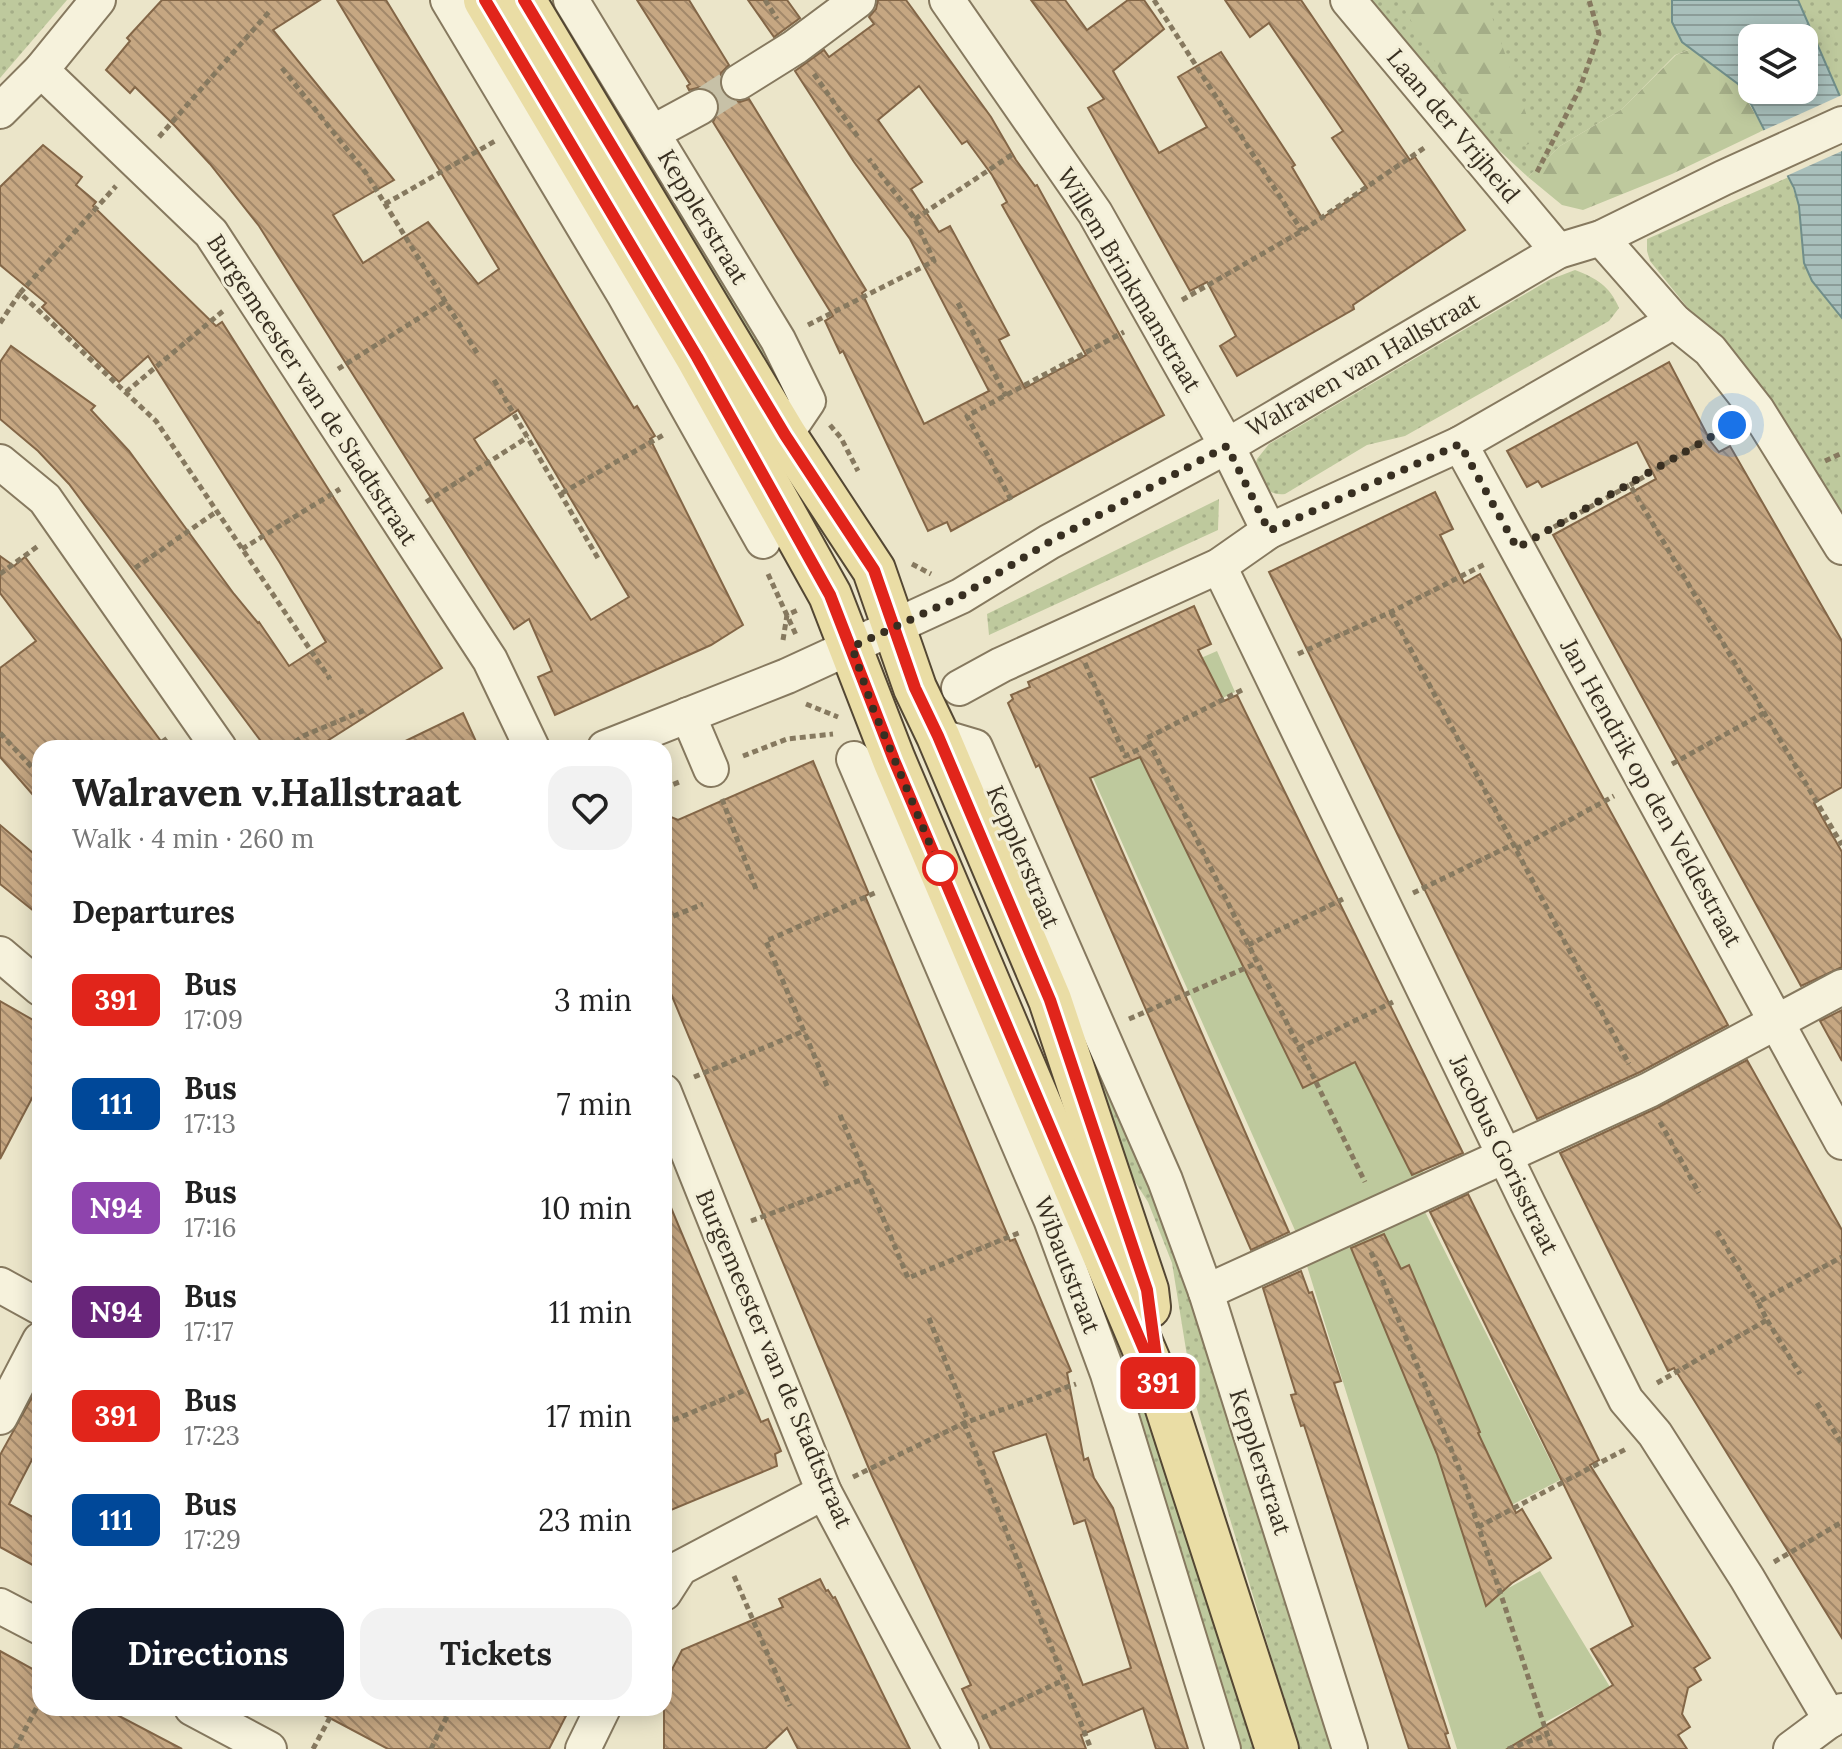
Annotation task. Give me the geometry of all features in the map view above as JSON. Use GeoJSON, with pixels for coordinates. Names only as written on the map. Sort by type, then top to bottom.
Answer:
{"type":"FeatureCollection","features":[{"type":"Feature","properties":{"kind":"main road"},"geometry":{"type":"LineString","coordinates":[[485,0],[678,325],[814,564],[852,647]]}},
{"type":"Feature","properties":{"kind":"main road","name":"Kepplerstraat"},"geometry":{"type":"LineString","coordinates":[[524,0],[785,435],[874,570],[895,628]]}},
{"type":"Feature","properties":{"kind":"main road"},"geometry":{"type":"LineString","coordinates":[[895,628],[915,688],[1078,1011],[1147,1290],[1160,1387],[1277,1749]]}},
{"type":"Feature","properties":{"kind":"main road","name":"Wibautstraat"},"geometry":{"type":"LineString","coordinates":[[852,647],[874,759],[1160,1387]]}},
{"type":"Feature","properties":{"kind":"street"},"geometry":{"type":"LineString","coordinates":[[0,111],[41,70],[98,0]]}},
{"type":"Feature","properties":{"kind":"street"},"geometry":{"type":"LineString","coordinates":[[448,0],[695,417],[763,541]]}},
{"type":"Feature","properties":{"kind":"street","name":"Kepplerstraat"},"geometry":{"type":"LineString","coordinates":[[571,0],[778,340],[808,401],[785,435]]}},
{"type":"Feature","properties":{"kind":"street"},"geometry":{"type":"LineString","coordinates":[[739,82],[795,47],[858,0]]}},
{"type":"Feature","properties":{"kind":"street","name":"Willem Brinkmanstraat"},"geometry":{"type":"LineString","coordinates":[[947,0],[1095,213],[1227,446],[1269,531]]}},
{"type":"Feature","properties":{"kind":"street","name":"Laan der Vrijheid"},"geometry":{"type":"LineString","coordinates":[[1348,0],[1558,251]]}},
{"type":"Feature","properties":{"kind":"street","name":"Burgemeester van de Stadtstraat"},"geometry":{"type":"LineString","coordinates":[[41,70],[211,233],[490,660],[528,740]]}},
{"type":"Feature","properties":{"kind":"street"},"geometry":{"type":"LineString","coordinates":[[652,133],[700,107]]}},
{"type":"Feature","properties":{"kind":"street","name":"Walraven van Hallstraat"},"geometry":{"type":"LineString","coordinates":[[625,740],[813,664],[961,596],[1049,542],[1227,446],[1558,251],[1601,238],[1842,124]]}},
{"type":"Feature","properties":{"kind":"street"},"geometry":{"type":"LineString","coordinates":[[1601,238],[1674,321],[1710,350],[1757,410],[1842,547]]}},
{"type":"Feature","properties":{"kind":"street"},"geometry":{"type":"LineString","coordinates":[[632,309],[678,325]]}},
{"type":"Feature","properties":{"kind":"street"},"geometry":{"type":"LineString","coordinates":[[959,688],[1001,665],[1219,566],[1269,531],[1460,444],[1674,321]]}},
{"type":"Feature","properties":{"kind":"street","name":"Jan Hendrik op den Veldestraat"},"geometry":{"type":"LineString","coordinates":[[1460,444],[1842,1142]]}},
{"type":"Feature","properties":{"kind":"street"},"geometry":{"type":"LineString","coordinates":[[0,462],[45,499],[213,740]]}},
{"type":"Feature","properties":{"kind":"street","name":"Jacobus Gorisstraat"},"geometry":{"type":"LineString","coordinates":[[1219,566],[1626,1400],[1655,1434],[1836,1716]]}},
{"type":"Feature","properties":{"kind":"street"},"geometry":{"type":"LineString","coordinates":[[688,715],[711,769]]}},
{"type":"Feature","properties":{"kind":"street","name":"Wibautstraat"},"geometry":{"type":"LineString","coordinates":[[874,759],[871,796],[1051,1219],[1108,1374],[1223,1749]]}},
{"type":"Feature","properties":{"kind":"street"},"geometry":{"type":"LineString","coordinates":[[0,954],[32,981]]}},
{"type":"Feature","properties":{"kind":"street"},"geometry":{"type":"LineString","coordinates":[[1206,1292],[1644,1092],[1842,987]]}},
{"type":"Feature","properties":{"kind":"street","name":"Kepplerstraat"},"geometry":{"type":"LineString","coordinates":[[1078,1011],[1165,1180],[1206,1292],[1350,1749]]}},
{"type":"Feature","properties":{"kind":"street","name":"Burgemeester van de Stadtstraat"},"geometry":{"type":"LineString","coordinates":[[678,1085],[720,1233],[824,1492],[956,1740]]}},
{"type":"Feature","properties":{"kind":"street"},"geometry":{"type":"LineString","coordinates":[[0,1285],[32,1303]]}},
{"type":"Feature","properties":{"kind":"street"},"geometry":{"type":"LineString","coordinates":[[0,1417],[32,1355]]}},
{"type":"Feature","properties":{"kind":"street"},"geometry":{"type":"LineString","coordinates":[[672,1580],[680,1568],[824,1492]]}},
{"type":"Feature","properties":{"kind":"street"},"geometry":{"type":"LineString","coordinates":[[0,1606],[32,1623]]}},
{"type":"Feature","properties":{"kind":"street"},"geometry":{"type":"LineString","coordinates":[[207,1716],[269,1749]]}},
{"type":"Feature","properties":{"kind":"street"},"geometry":{"type":"LineString","coordinates":[[583,1749],[599,1716]]}},
{"type":"Feature","properties":{"kind":"street"},"geometry":{"type":"LineString","coordinates":[[1791,1749],[1836,1716]]}},
{"type":"Feature","properties":{"kind":"path"},"geometry":{"type":"LineString","coordinates":[[1154,0],[1302,231]]}},
{"type":"Feature","properties":{"kind":"path"},"geometry":{"type":"LineString","coordinates":[[1519,205],[1580,88],[1599,34],[1589,0]]}},
{"type":"Feature","properties":{"kind":"path"},"geometry":{"type":"LineString","coordinates":[[0,323],[20,293],[269,12]]}},
{"type":"Feature","properties":{"kind":"path"},"geometry":{"type":"LineString","coordinates":[[795,47],[858,137]]}},
{"type":"Feature","properties":{"kind":"path"},"geometry":{"type":"LineString","coordinates":[[282,68],[366,173],[477,353]]}},
{"type":"Feature","properties":{"kind":"path"},"geometry":{"type":"LineString","coordinates":[[385,204],[522,125]]}},
{"type":"Feature","properties":{"kind":"path"},"geometry":{"type":"LineString","coordinates":[[1011,500],[967,416],[1153,317],[1302,231],[1454,128]]}},
{"type":"Feature","properties":{"kind":"path"},"geometry":{"type":"LineString","coordinates":[[915,219],[1041,136]]}},
{"type":"Feature","properties":{"kind":"path"},"geometry":{"type":"LineString","coordinates":[[778,340],[934,261],[915,219],[869,159]]}},
{"type":"Feature","properties":{"kind":"path"},"geometry":{"type":"LineString","coordinates":[[126,392],[248,290]]}},
{"type":"Feature","properties":{"kind":"path"},"geometry":{"type":"LineString","coordinates":[[20,293],[156,421],[330,679]]}},
{"type":"Feature","properties":{"kind":"path"},"geometry":{"type":"LineString","coordinates":[[311,386],[446,301]]}},
{"type":"Feature","properties":{"kind":"path"},"geometry":{"type":"LineString","coordinates":[[958,303],[1006,396]]}},
{"type":"Feature","properties":{"kind":"path"},"geometry":{"type":"LineString","coordinates":[[494,380],[599,560]]}},
{"type":"Feature","properties":{"kind":"path"},"geometry":{"type":"LineString","coordinates":[[1552,1749],[1369,1217],[1299,1048],[1147,738],[1270,671],[1517,548],[1757,410]]}},
{"type":"Feature","properties":{"kind":"path"},"geometry":{"type":"LineString","coordinates":[[562,493],[695,417]]}},
{"type":"Feature","properties":{"kind":"path"},"geometry":{"type":"LineString","coordinates":[[398,520],[528,437]]}},
{"type":"Feature","properties":{"kind":"path"},"geometry":{"type":"LineString","coordinates":[[242,549],[367,472]]}},
{"type":"Feature","properties":{"kind":"path"},"geometry":{"type":"LineString","coordinates":[[1630,485],[1842,845]]}},
{"type":"Feature","properties":{"kind":"path"},"geometry":{"type":"LineString","coordinates":[[107,588],[216,512]]}},
{"type":"Feature","properties":{"kind":"path"},"geometry":{"type":"LineString","coordinates":[[0,574],[65,527]]}},
{"type":"Feature","properties":{"kind":"path"},"geometry":{"type":"LineString","coordinates":[[763,541],[765,566],[838,717]]}},
{"type":"Feature","properties":{"kind":"path"},"geometry":{"type":"LineString","coordinates":[[1391,612],[1699,1193]]}},
{"type":"Feature","properties":{"kind":"path"},"geometry":{"type":"LineString","coordinates":[[1072,633],[1125,756],[1150,744]]}},
{"type":"Feature","properties":{"kind":"path"},"geometry":{"type":"LineString","coordinates":[[298,740],[365,710]]}},
{"type":"Feature","properties":{"kind":"path"},"geometry":{"type":"LineString","coordinates":[[1248,945],[1515,846],[1644,780],[1764,713]]}},
{"type":"Feature","properties":{"kind":"path"},"geometry":{"type":"LineString","coordinates":[[0,733],[32,767]]}},
{"type":"Feature","properties":{"kind":"path"},"geometry":{"type":"LineString","coordinates":[[711,769],[757,892]]}},
{"type":"Feature","properties":{"kind":"path"},"geometry":{"type":"LineString","coordinates":[[827,1086],[766,941],[907,879]]}},
{"type":"Feature","properties":{"kind":"path"},"geometry":{"type":"LineString","coordinates":[[672,917],[703,904]]}},
{"type":"Feature","properties":{"kind":"path"},"geometry":{"type":"LineString","coordinates":[[1078,1011],[1257,963]]}},
{"type":"Feature","properties":{"kind":"path"},"geometry":{"type":"LineString","coordinates":[[1299,1048],[1423,988]]}},
{"type":"Feature","properties":{"kind":"path"},"geometry":{"type":"LineString","coordinates":[[678,1085],[804,1031]]}},
{"type":"Feature","properties":{"kind":"path"},"geometry":{"type":"LineString","coordinates":[[840,1115],[908,1278],[1051,1219]]}},
{"type":"Feature","properties":{"kind":"path"},"geometry":{"type":"LineString","coordinates":[[720,1233],[866,1178]]}},
{"type":"Feature","properties":{"kind":"path"},"geometry":{"type":"LineString","coordinates":[[1717,1231],[1800,1374]]}},
{"type":"Feature","properties":{"kind":"path"},"geometry":{"type":"LineString","coordinates":[[1758,1302],[1842,1257]]}},
{"type":"Feature","properties":{"kind":"path"},"geometry":{"type":"LineString","coordinates":[[929,1318],[1091,1749]]}},
{"type":"Feature","properties":{"kind":"path"},"geometry":{"type":"LineString","coordinates":[[1626,1400],[1767,1320]]}},
{"type":"Feature","properties":{"kind":"path"},"geometry":{"type":"LineString","coordinates":[[824,1492],[966,1422],[1108,1374]]}},
{"type":"Feature","properties":{"kind":"path"},"geometry":{"type":"LineString","coordinates":[[672,1421],[777,1376]]}},
{"type":"Feature","properties":{"kind":"path"},"geometry":{"type":"LineString","coordinates":[[1817,1403],[1842,1444]]}},
{"type":"Feature","properties":{"kind":"path"},"geometry":{"type":"LineString","coordinates":[[1478,1527],[1655,1434]]}},
{"type":"Feature","properties":{"kind":"path"},"geometry":{"type":"LineString","coordinates":[[1747,1578],[1842,1522]]}},
{"type":"Feature","properties":{"kind":"path"},"geometry":{"type":"LineString","coordinates":[[721,1546],[790,1706]]}},
{"type":"Feature","properties":{"kind":"path"},"geometry":{"type":"LineString","coordinates":[[956,1740],[1064,1680]]}},
{"type":"Feature","properties":{"kind":"path"},"geometry":{"type":"LineString","coordinates":[[15,1749],[32,1716]]}},
{"type":"Feature","properties":{"kind":"path"},"geometry":{"type":"LineString","coordinates":[[313,1749],[331,1716]]}},
{"type":"Feature","properties":{"kind":"path"},"geometry":{"type":"LineString","coordinates":[[431,1749],[447,1716]]}},
{"type":"Feature","properties":{"kind":"path"},"geometry":{"type":"LineString","coordinates":[[1508,1749],[1547,1735]]}},
{"type":"Feature","properties":{"kind":"green space"},"geometry":{"type":"Polygon","coordinates":[[[0,0],[67,0],[0,78],[0,0]]]}},
{"type":"Feature","properties":{"kind":"green space"},"geometry":{"type":"Polygon","coordinates":[[[534,0],[553,0],[787,390],[783,402],[534,0]]]}},
{"type":"Feature","properties":{"kind":"green space"},"geometry":{"type":"Polygon","coordinates":[[[1369,0],[1672,0],[1675,27],[1691,49],[1675,55],[1622,109],[1560,146],[1528,177],[1450,105],[1369,0]]]}},
{"type":"Feature","properties":{"kind":"green space"},"geometry":{"type":"Polygon","coordinates":[[[1399,0],[1474,0],[1489,8],[1536,142],[1515,148],[1444,77],[1399,0]]]}},
{"type":"Feature","properties":{"kind":"green space"},"geometry":{"type":"Polygon","coordinates":[[[1798,0],[1842,0],[1840,98],[1818,47],[1818,24],[1808,24],[1798,0]]]}},
{"type":"Feature","properties":{"kind":"green space"},"geometry":{"type":"Polygon","coordinates":[[[1691,49],[1738,84],[1738,104],[1749,104],[1764,130],[1672,174],[1583,210],[1562,205],[1528,177],[1560,146],[1622,109],[1676,55],[1691,49]]]}},
{"type":"Feature","properties":{"kind":"green space"},"geometry":{"type":"Polygon","coordinates":[[[1789,177],[1799,206],[1804,263],[1812,281],[1842,318],[1842,528],[1737,369],[1650,261],[1647,251],[1647,239],[1789,177]]]}},
{"type":"Feature","properties":{"kind":"green space"},"geometry":{"type":"Polygon","coordinates":[[[1575,270],[1596,280],[1611,294],[1619,308],[1609,321],[1405,436],[1367,445],[1285,494],[1269,491],[1263,483],[1255,467],[1257,459],[1269,444],[1549,280],[1575,270]]]}},
{"type":"Feature","properties":{"kind":"green space"},"geometry":{"type":"Polygon","coordinates":[[[1219,499],[1218,530],[989,635],[987,614],[1219,499]]]}},
{"type":"Feature","properties":{"kind":"green space"},"geometry":{"type":"Polygon","coordinates":[[[1217,651],[1235,692],[1196,711],[1429,1183],[1414,1190],[1560,1480],[1475,1524],[1499,1593],[1540,1571],[1610,1687],[1542,1724],[1556,1749],[1457,1749],[1298,1237],[1066,717],[1217,651]]]}},
{"type":"Feature","properties":{"kind":"green space"},"geometry":{"type":"Polygon","coordinates":[[[1075,1016],[1152,1179],[1186,1277],[1334,1749],[1299,1749],[1194,1399],[1172,1263],[1148,1202],[1117,1154],[1075,1016]]]}},
{"type":"Feature","properties":{"kind":"green space"},"geometry":{"type":"Polygon","coordinates":[[[1098,1252],[1257,1749],[1237,1749],[1083,1257],[1098,1252]]]}},
{"type":"Feature","properties":{"kind":"water"},"geometry":{"type":"Polygon","coordinates":[[[1672,0],[1798,0],[1808,24],[1738,24],[1738,84],[1682,42],[1672,22],[1672,0]]]}},
{"type":"Feature","properties":{"kind":"water"},"geometry":{"type":"Polygon","coordinates":[[[1818,46],[1842,101],[1842,318],[1812,281],[1804,263],[1799,206],[1794,188],[1752,106],[1818,104],[1818,46]]]}},
{"type":"Feature","properties":{"kind":"pier"},"geometry":{"type":"Polygon","coordinates":[[[1842,95],[1842,151],[1784,177],[1760,132],[1842,95]]]}},
{"type":"Feature","properties":{"kind":"building"},"geometry":{"type":"Polygon","coordinates":[[[162,0],[320,0],[273,30],[394,180],[333,215],[363,263],[428,222],[478,284],[499,269],[337,0],[386,0],[634,408],[637,406],[655,436],[650,439],[743,625],[711,645],[555,715],[538,677],[552,671],[529,619],[514,629],[259,226],[175,126],[135,87],[130,93],[106,70],[130,41],[127,38],[162,0]],[[518,410],[474,439],[591,620],[629,597],[518,410]]]}},
{"type":"Feature","properties":{"kind":"building"},"geometry":{"type":"Polygon","coordinates":[[[637,0],[689,0],[729,65],[721,73],[719,82],[722,92],[730,100],[740,102],[749,99],[866,290],[862,293],[924,424],[989,391],[910,239],[854,162],[795,71],[824,50],[829,57],[874,24],[869,17],[876,9],[878,0],[906,0],[991,117],[1016,160],[1037,185],[1164,415],[951,531],[947,522],[928,531],[843,351],[840,353],[825,321],[833,316],[713,122],[720,108],[717,97],[701,87],[689,90],[687,86],[690,84],[637,0]],[[919,86],[878,120],[922,182],[911,189],[939,232],[950,226],[1009,335],[999,340],[1025,388],[1086,355],[1002,205],[1007,202],[992,175],[967,141],[962,144],[919,86]]]}},
{"type":"Feature","properties":{"kind":"building"},"geometry":{"type":"Polygon","coordinates":[[[748,0],[787,0],[800,18],[774,37],[748,0]]]}},
{"type":"Feature","properties":{"kind":"building"},"geometry":{"type":"Polygon","coordinates":[[[1031,0],[1065,0],[1087,30],[1128,0],[1144,0],[1164,29],[1113,71],[1159,153],[1207,127],[1178,77],[1221,52],[1295,165],[1292,167],[1322,218],[1367,188],[1332,138],[1343,131],[1269,23],[1250,37],[1225,0],[1301,0],[1410,160],[1415,157],[1465,230],[1353,305],[1354,309],[1237,376],[1220,346],[1236,336],[1207,282],[1190,291],[1088,108],[1104,99],[1031,0]]]}},
{"type":"Feature","properties":{"kind":"building"},"geometry":{"type":"Polygon","coordinates":[[[43,145],[82,177],[76,185],[96,202],[93,206],[216,326],[222,322],[442,668],[329,740],[260,740],[69,484],[38,451],[0,419],[0,362],[11,346],[95,406],[91,410],[129,451],[289,666],[326,642],[280,563],[148,356],[119,382],[42,307],[46,303],[0,265],[0,187],[43,145]]]}},
{"type":"Feature","properties":{"kind":"building"},"geometry":{"type":"Polygon","coordinates":[[[1669,362],[1711,442],[1719,452],[1730,446],[1842,641],[1842,787],[1814,803],[1842,852],[1842,967],[1801,986],[1553,535],[1656,479],[1637,442],[1542,487],[1538,481],[1527,487],[1507,451],[1669,362]]]}},
{"type":"Feature","properties":{"kind":"building"},"geometry":{"type":"Polygon","coordinates":[[[1435,492],[1453,529],[1440,535],[1464,583],[1480,574],[1728,1025],[1640,1072],[1537,1119],[1269,572],[1435,492]]]}},
{"type":"Feature","properties":{"kind":"building"},"geometry":{"type":"Polygon","coordinates":[[[0,556],[14,566],[25,557],[160,740],[32,740],[32,794],[0,757],[0,668],[36,641],[0,593],[0,556]]]}},
{"type":"Feature","properties":{"kind":"building"},"geometry":{"type":"Polygon","coordinates":[[[1194,606],[1211,644],[1198,650],[1224,701],[1237,695],[1463,1153],[1412,1175],[1355,1062],[1303,1088],[1140,757],[1090,778],[1289,1232],[1251,1250],[1039,765],[1036,767],[1008,703],[1013,699],[1011,695],[1030,687],[1028,682],[1194,606]]]}},
{"type":"Feature","properties":{"kind":"building"},"geometry":{"type":"Polygon","coordinates":[[[463,713],[475,740],[407,740],[463,713]]]}},
{"type":"Feature","properties":{"kind":"building"},"geometry":{"type":"Polygon","coordinates":[[[813,761],[869,894],[865,896],[1010,1241],[1015,1239],[1071,1371],[1067,1373],[1084,1460],[1088,1458],[1094,1478],[1113,1508],[1188,1749],[1156,1749],[1143,1708],[1081,1735],[1086,1749],[991,1749],[962,1689],[971,1685],[872,1476],[672,996],[672,817],[678,820],[813,761]],[[1046,1434],[993,1452],[1083,1685],[1131,1668],[1085,1520],[1074,1524],[1046,1434]]]}},
{"type":"Feature","properties":{"kind":"building"},"geometry":{"type":"Polygon","coordinates":[[[0,825],[32,852],[32,910],[0,884],[0,825]]]}},
{"type":"Feature","properties":{"kind":"building"},"geometry":{"type":"Polygon","coordinates":[[[0,1001],[32,1019],[32,1098],[0,1159],[0,1001]]]}},
{"type":"Feature","properties":{"kind":"building"},"geometry":{"type":"Polygon","coordinates":[[[1842,1010],[1842,1061],[1820,1021],[1842,1010]]]}},
{"type":"Feature","properties":{"kind":"building"},"geometry":{"type":"Polygon","coordinates":[[[1747,1060],[1842,1230],[1842,1638],[1674,1368],[1668,1371],[1560,1153],[1657,1108],[1747,1060]]]}},
{"type":"Feature","properties":{"kind":"building"},"geometry":{"type":"Polygon","coordinates":[[[1468,1194],[1599,1460],[1590,1465],[1710,1658],[1694,1668],[1701,1680],[1688,1688],[1682,1714],[1690,1727],[1678,1735],[1687,1749],[1507,1749],[1613,1685],[1591,1649],[1633,1626],[1430,1212],[1468,1194]]]}},
{"type":"Feature","properties":{"kind":"building"},"geometry":{"type":"Polygon","coordinates":[[[672,1210],[761,1422],[768,1419],[781,1451],[775,1454],[777,1466],[672,1510],[672,1210]]]}},
{"type":"Feature","properties":{"kind":"building"},"geometry":{"type":"Polygon","coordinates":[[[1384,1234],[1401,1269],[1409,1265],[1478,1433],[1516,1513],[1522,1509],[1551,1558],[1512,1583],[1486,1606],[1437,1454],[1351,1248],[1384,1234]]]}},
{"type":"Feature","properties":{"kind":"building"},"geometry":{"type":"Polygon","coordinates":[[[1301,1271],[1309,1293],[1312,1292],[1341,1381],[1334,1383],[1448,1733],[1445,1734],[1450,1749],[1409,1749],[1304,1425],[1301,1426],[1291,1395],[1296,1394],[1263,1288],[1301,1271]]]}},
{"type":"Feature","properties":{"kind":"building"},"geometry":{"type":"Polygon","coordinates":[[[32,1397],[32,1460],[9,1504],[32,1517],[32,1565],[0,1547],[0,1455],[32,1397]]]}},
{"type":"Feature","properties":{"kind":"building"},"geometry":{"type":"Polygon","coordinates":[[[820,1579],[826,1591],[835,1597],[910,1749],[798,1749],[787,1728],[765,1749],[664,1749],[664,1716],[672,1716],[672,1669],[682,1650],[783,1607],[779,1599],[820,1579]]]}},
{"type":"Feature","properties":{"kind":"building"},"geometry":{"type":"Polygon","coordinates":[[[0,1651],[32,1669],[32,1716],[119,1716],[182,1749],[0,1749],[0,1651]]]}},
{"type":"Feature","properties":{"kind":"building"},"geometry":{"type":"Polygon","coordinates":[[[326,1716],[566,1716],[549,1749],[388,1749],[326,1716]]]}},
{"type":"Feature","properties":{"kind":"tunnel"},"geometry":{"type":"LineString","coordinates":[[700,107],[739,82]]}},
{"type":"Feature","properties":{"kind":"bus line","name":"391"},"geometry":{"type":"LineString","coordinates":[[485,0],[697,357],[830,595],[894,760],[1160,1387],[1147,1290],[1050,1000],[915,688],[874,570],[785,435],[524,0]]}},
{"type":"Feature","properties":{"kind":"route"},"geometry":{"type":"LineString","coordinates":[[940,868],[872,706],[852,647],[961,596],[1049,542],[1227,446],[1269,531],[1460,444],[1517,548],[1732,425]]}}]}
